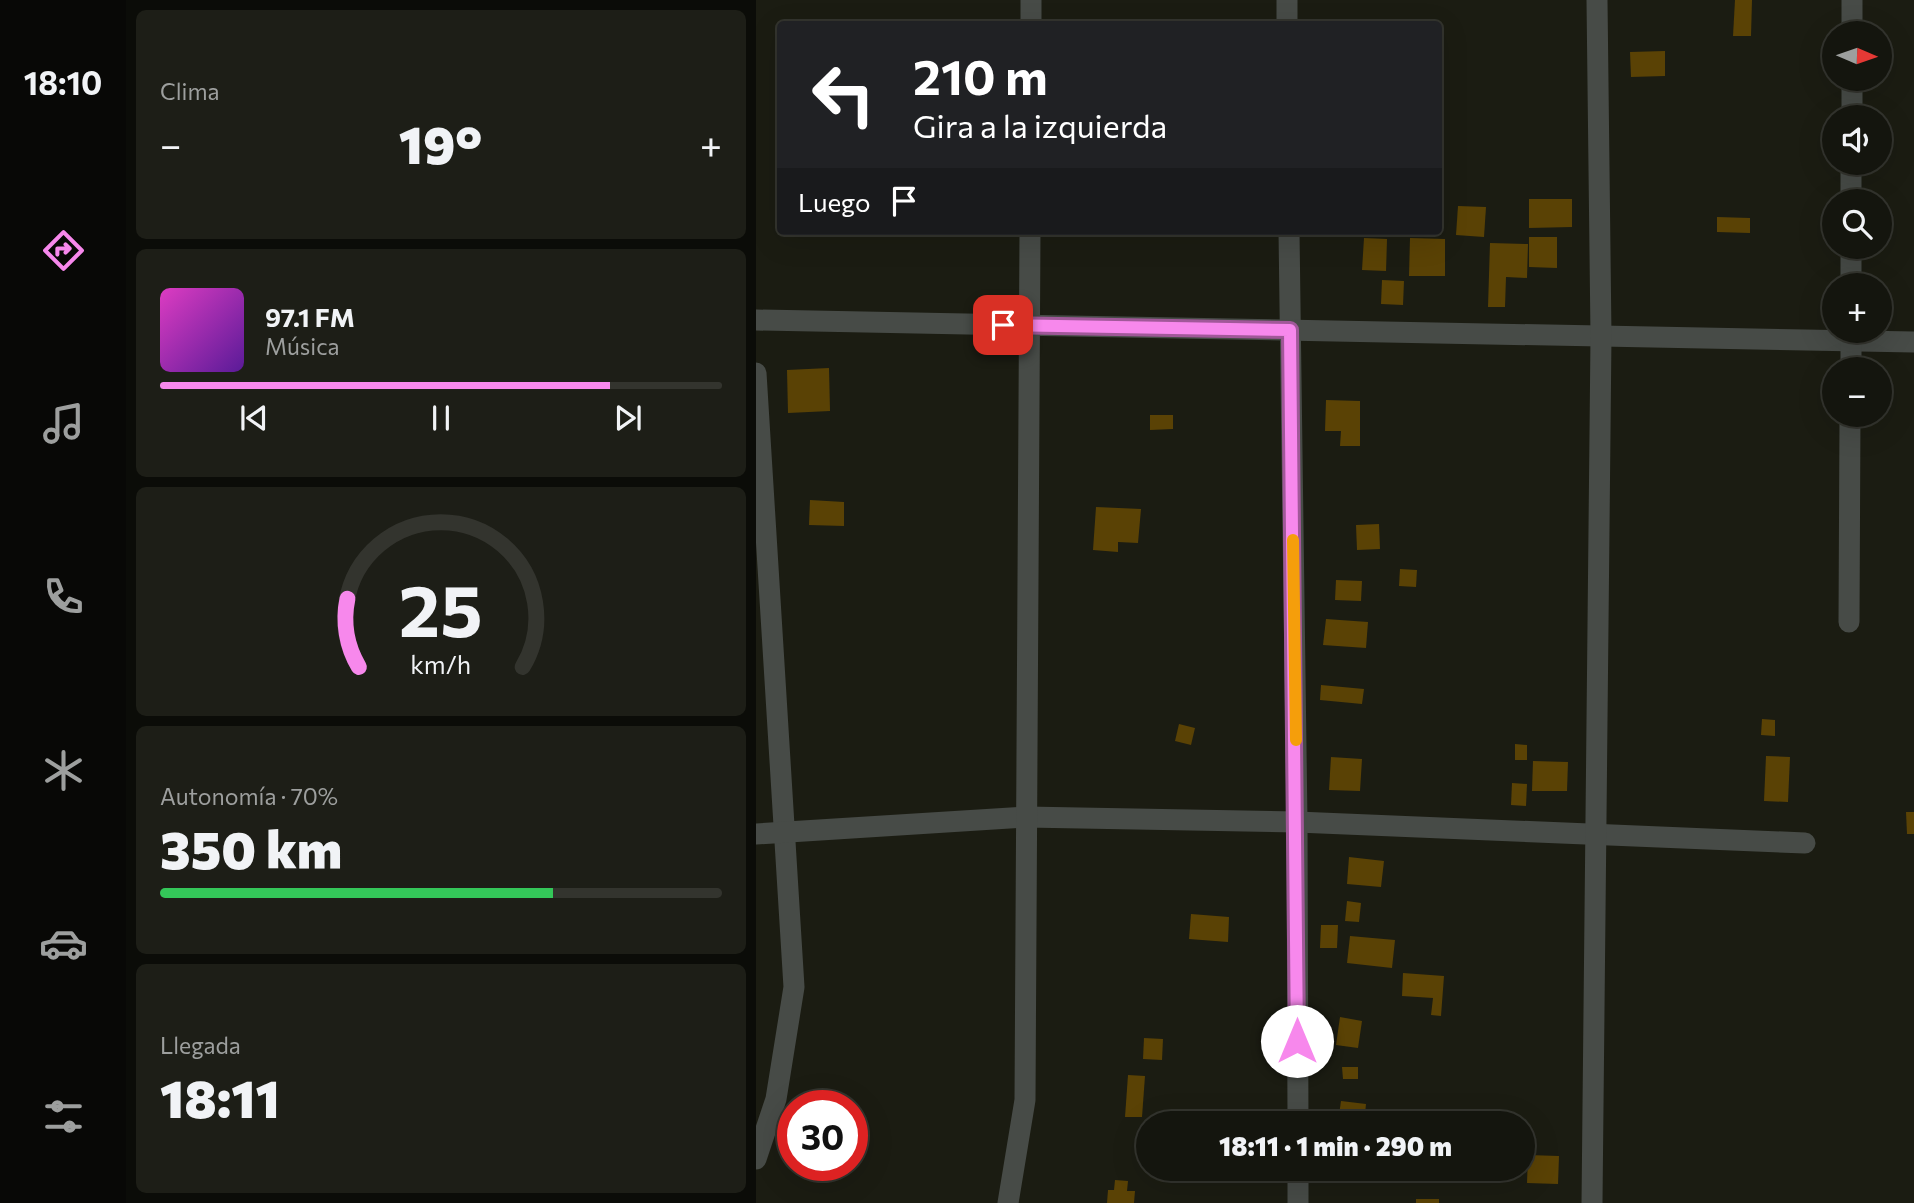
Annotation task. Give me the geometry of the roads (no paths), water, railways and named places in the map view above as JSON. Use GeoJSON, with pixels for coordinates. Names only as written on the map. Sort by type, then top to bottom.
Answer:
{"type":"FeatureCollection","features":[{"type":"Feature","properties":{"kind":"street"},"geometry":{"type":"LineString","coordinates":[[1031,0],[1031,21]]}},
{"type":"Feature","properties":{"kind":"street"},"geometry":{"type":"LineString","coordinates":[[1287,0],[1287,21]]}},
{"type":"Feature","properties":{"kind":"street"},"geometry":{"type":"LineString","coordinates":[[1592,1203],[1601,336],[1597,0]]}},
{"type":"Feature","properties":{"kind":"street"},"geometry":{"type":"LineString","coordinates":[[1852,0],[1852,21]]}},
{"type":"Feature","properties":{"kind":"street"},"geometry":{"type":"LineString","coordinates":[[1007,1203],[1025,1100],[1030,235]]}},
{"type":"Feature","properties":{"kind":"street"},"geometry":{"type":"LineString","coordinates":[[1289,235],[1298,1111]]}},
{"type":"Feature","properties":{"kind":"street"},"geometry":{"type":"LineString","coordinates":[[756,320],[1601,336],[1822,336]]}},
{"type":"Feature","properties":{"kind":"street"},"geometry":{"type":"LineString","coordinates":[[1892,340],[1914,342]]}},
{"type":"Feature","properties":{"kind":"street"},"geometry":{"type":"LineString","coordinates":[[756,373],[794,987],[776,1099],[756,1159]]}},
{"type":"Feature","properties":{"kind":"street"},"geometry":{"type":"LineString","coordinates":[[1849,622],[1850,427]]}},
{"type":"Feature","properties":{"kind":"street"},"geometry":{"type":"LineString","coordinates":[[756,834],[1026,817],[1297,822],[1805,843]]}},
{"type":"Feature","properties":{"kind":"street"},"geometry":{"type":"LineString","coordinates":[[1298,1181],[1298,1203]]}}]}
